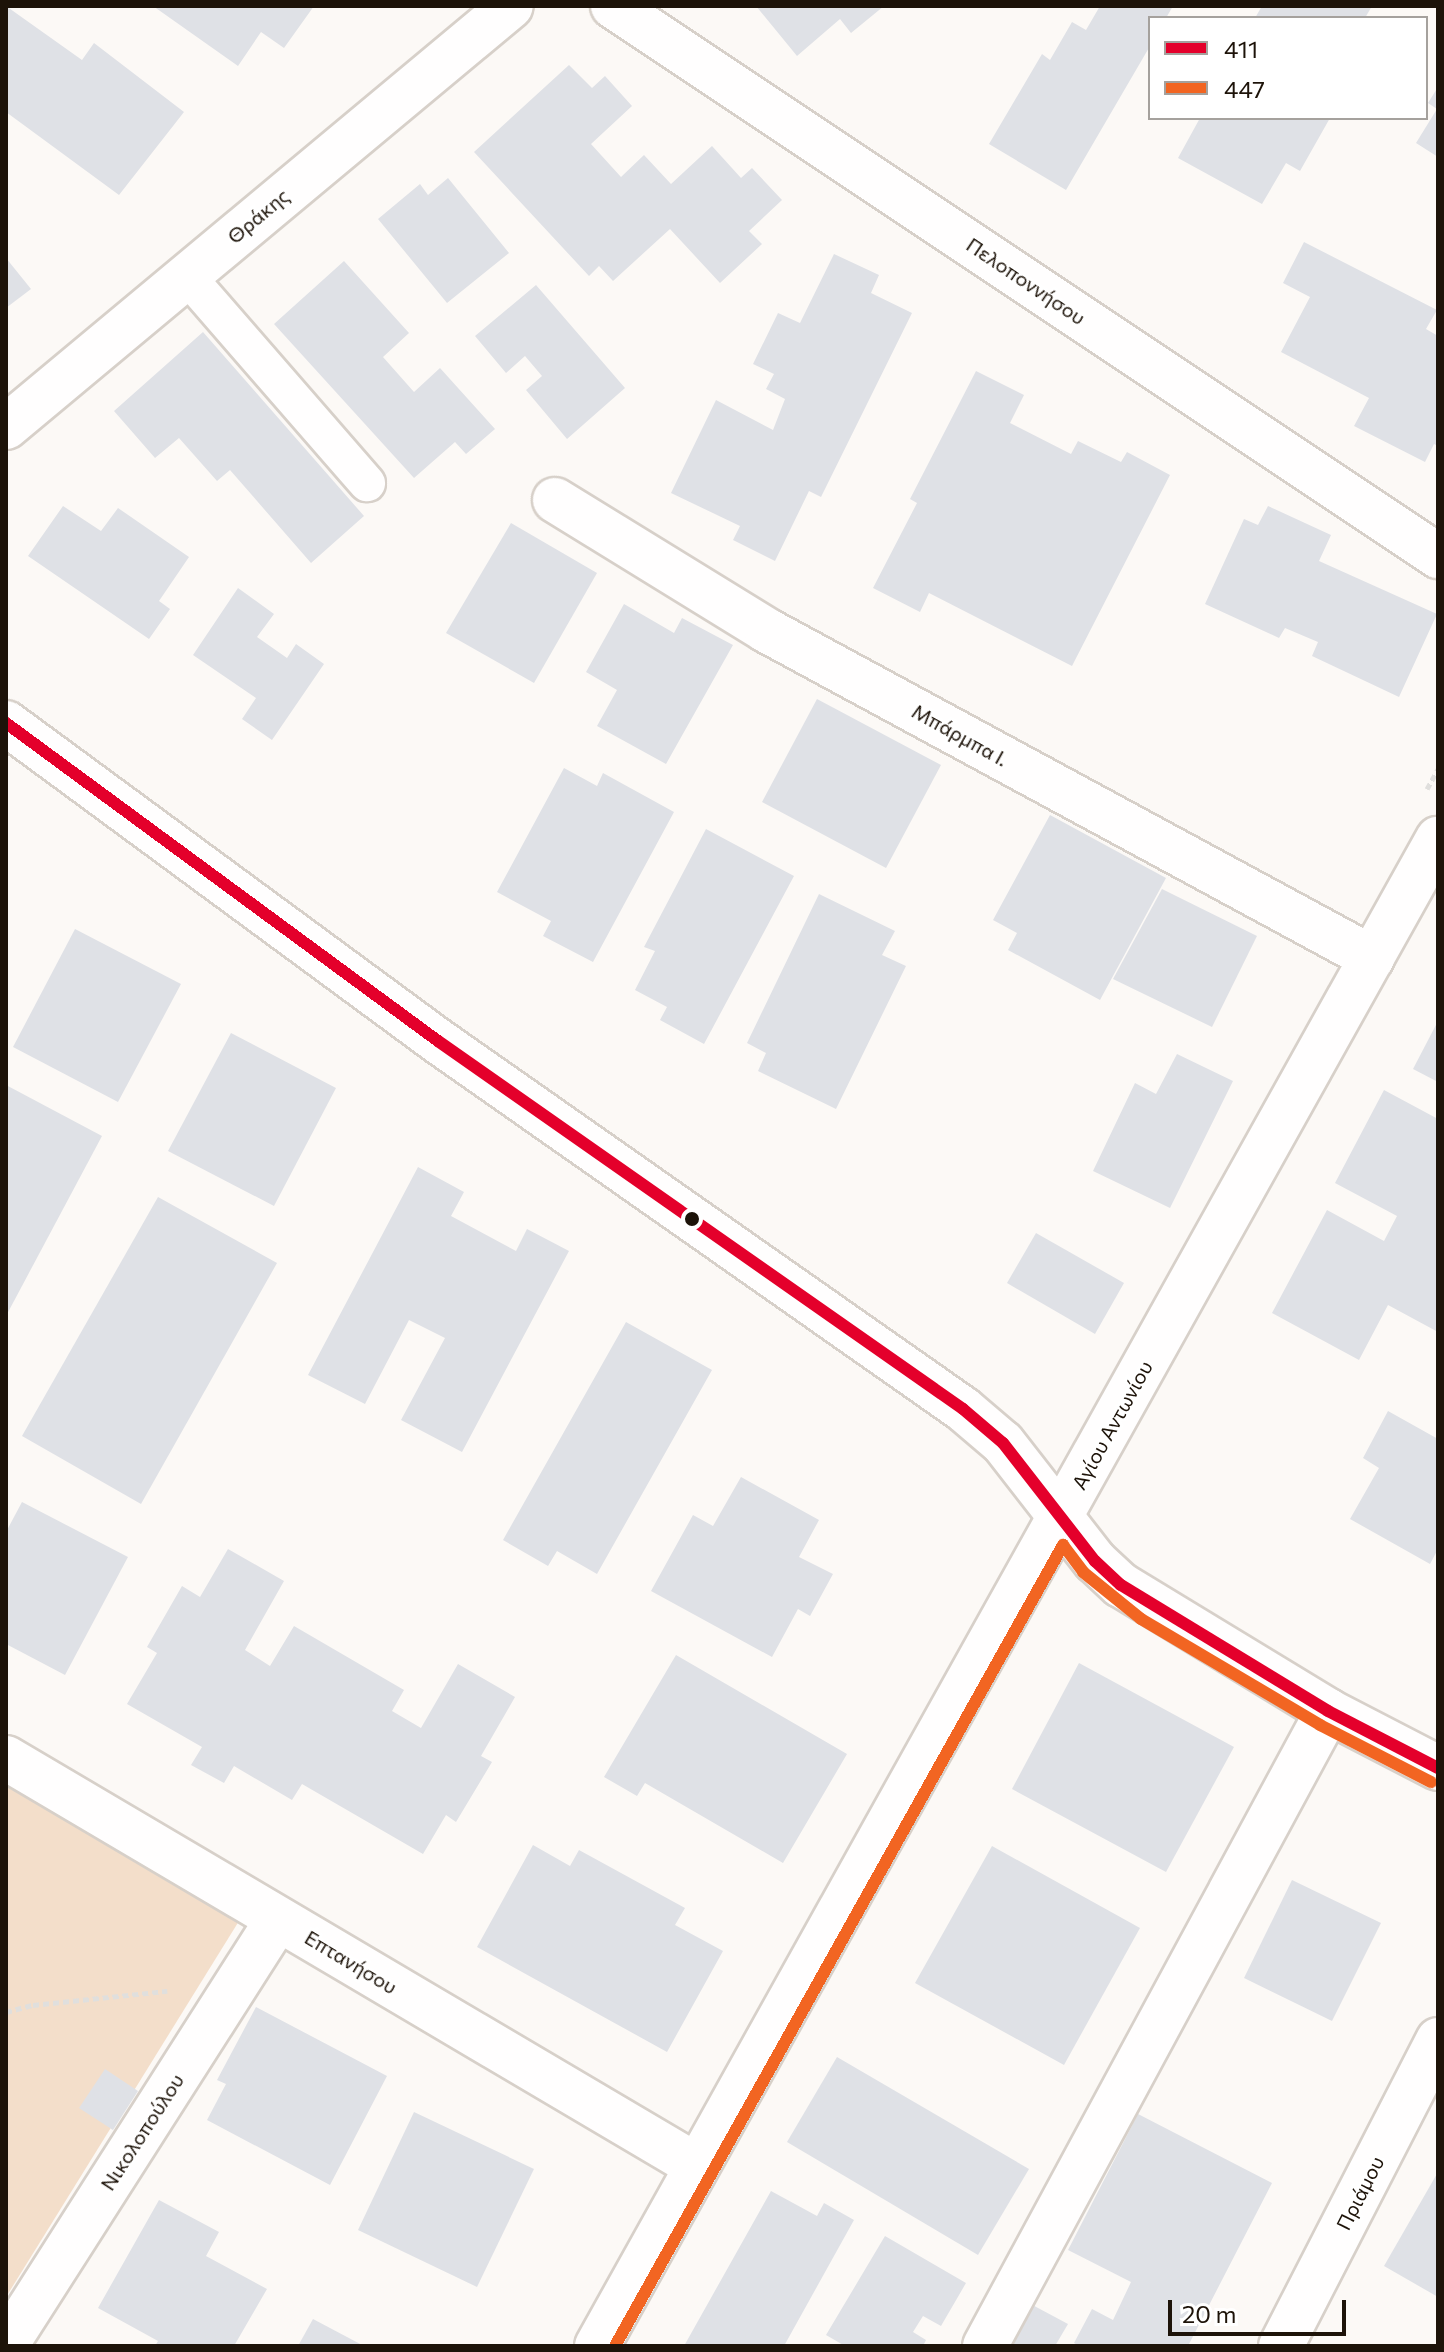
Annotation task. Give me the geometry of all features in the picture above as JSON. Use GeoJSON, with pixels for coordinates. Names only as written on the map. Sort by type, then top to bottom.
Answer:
{"type":"FeatureCollection","features":[{"type":"Feature","properties":{"kind":"street","name":"Θράκης"},"geometry":{"type":"LineString","coordinates":[[6,427],[511,6]]}},
{"type":"Feature","properties":{"kind":"street","name":"Πελοποννήσου"},"geometry":{"type":"LineString","coordinates":[[613,6],[1438,556]]}},
{"type":"Feature","properties":{"kind":"street","name":"Μπάρμπα Ι."},"geometry":{"type":"LineString","coordinates":[[555,500],[766,630],[1372,958]]}},
{"type":"Feature","properties":{"kind":"street"},"geometry":{"type":"LineString","coordinates":[[6,723],[438,1041],[963,1409],[1003,1443],[1095,1561],[1121,1585],[1328,1711],[1438,1768]]}},
{"type":"Feature","properties":{"kind":"street","name":"Αγίου Αντωνίου"},"geometry":{"type":"LineString","coordinates":[[597,2346],[1438,839]]}},
{"type":"Feature","properties":{"kind":"street"},"geometry":{"type":"LineString","coordinates":[[985,2346],[1328,1711]]}},
{"type":"Feature","properties":{"kind":"street","name":"Επτανήσου"},"geometry":{"type":"LineString","coordinates":[[6,1758],[697,2166]]}},
{"type":"Feature","properties":{"kind":"street","name":"Νικολοπούλου"},"geometry":{"type":"LineString","coordinates":[[6,2345],[278,1919]]}},
{"type":"Feature","properties":{"kind":"street","name":"Πριάμου"},"geometry":{"type":"LineString","coordinates":[[1281,2346],[1438,2040]]}},
{"type":"Feature","properties":{"kind":"lane"},"geometry":{"type":"LineString","coordinates":[[186,275],[367,483]]}},
{"type":"Feature","properties":{"kind":"path"},"geometry":{"type":"LineString","coordinates":[[6,2012],[33,2005],[236,1984]]}},
{"type":"Feature","properties":{"kind":"shaded area"},"geometry":{"type":"Polygon","coordinates":[[[6,1783],[239,1921],[6,2297],[6,1783]]]}},
{"type":"Feature","properties":{"kind":"building"},"geometry":{"type":"Polygon","coordinates":[[[6,6],[82,60],[94,43],[184,112],[119,195],[6,112],[6,6]]]}},
{"type":"Feature","properties":{"kind":"building"},"geometry":{"type":"Polygon","coordinates":[[[153,6],[314,6],[284,48],[261,32],[238,66],[153,6]]]}},
{"type":"Feature","properties":{"kind":"building"},"geometry":{"type":"Polygon","coordinates":[[[756,6],[884,6],[851,33],[840,19],[797,56],[756,6]]]}},
{"type":"Feature","properties":{"kind":"building"},"geometry":{"type":"Polygon","coordinates":[[[1100,6],[1173,6],[1167,16],[1148,16],[1148,49],[1066,190],[989,144],[1042,54],[1050,60],[1072,22],[1086,30],[1100,6]]]}},
{"type":"Feature","properties":{"kind":"building"},"geometry":{"type":"Polygon","coordinates":[[[1262,6],[1372,6],[1366,16],[1256,16],[1262,6]]]}},
{"type":"Feature","properties":{"kind":"building"},"geometry":{"type":"Polygon","coordinates":[[[569,65],[592,88],[605,76],[632,106],[591,144],[621,177],[644,155],[671,184],[712,146],[741,178],[752,168],[782,200],[749,231],[762,244],[720,283],[670,229],[613,281],[599,266],[589,276],[474,152],[569,65]]]}},
{"type":"Feature","properties":{"kind":"building"},"geometry":{"type":"Polygon","coordinates":[[[1438,87],[1438,157],[1416,143],[1437,109],[1428,103],[1438,87]]]}},
{"type":"Feature","properties":{"kind":"building"},"geometry":{"type":"Polygon","coordinates":[[[1199,120],[1329,120],[1300,171],[1286,163],[1262,204],[1178,158],[1199,120]]]}},
{"type":"Feature","properties":{"kind":"building"},"geometry":{"type":"Polygon","coordinates":[[[448,178],[509,253],[447,303],[378,219],[420,184],[428,195],[448,178]]]}},
{"type":"Feature","properties":{"kind":"building"},"geometry":{"type":"Polygon","coordinates":[[[1304,242],[1437,310],[1426,329],[1438,336],[1438,446],[1434,444],[1425,462],[1354,426],[1369,398],[1281,352],[1310,297],[1283,283],[1304,242]]]}},
{"type":"Feature","properties":{"kind":"building"},"geometry":{"type":"Polygon","coordinates":[[[834,254],[879,275],[871,293],[912,313],[821,497],[809,491],[775,561],[733,540],[740,526],[671,493],[716,400],[773,430],[785,399],[766,389],[774,374],[753,364],[778,313],[800,323],[834,254]]]}},
{"type":"Feature","properties":{"kind":"building"},"geometry":{"type":"Polygon","coordinates":[[[6,258],[31,289],[6,308],[6,258]]]}},
{"type":"Feature","properties":{"kind":"building"},"geometry":{"type":"Polygon","coordinates":[[[344,261],[409,333],[383,357],[414,392],[440,368],[495,429],[466,454],[455,442],[414,478],[274,324],[344,261]]]}},
{"type":"Feature","properties":{"kind":"building"},"geometry":{"type":"Polygon","coordinates":[[[536,285],[625,388],[567,439],[526,390],[542,376],[525,356],[506,373],[475,336],[536,285]]]}},
{"type":"Feature","properties":{"kind":"building"},"geometry":{"type":"Polygon","coordinates":[[[203,332],[364,516],[311,563],[230,470],[217,481],[179,438],[155,458],[114,411],[203,332]]]}},
{"type":"Feature","properties":{"kind":"building"},"geometry":{"type":"Polygon","coordinates":[[[976,371],[1024,395],[1010,423],[1071,454],[1078,441],[1121,462],[1127,452],[1170,475],[1072,666],[929,593],[920,612],[873,588],[917,503],[910,499],[976,371]]]}},
{"type":"Feature","properties":{"kind":"building"},"geometry":{"type":"Polygon","coordinates":[[[63,506],[101,531],[118,508],[189,557],[159,601],[170,609],[149,639],[28,556],[63,506]]]}},
{"type":"Feature","properties":{"kind":"building"},"geometry":{"type":"Polygon","coordinates":[[[1268,506],[1331,535],[1319,561],[1437,614],[1399,697],[1312,656],[1318,642],[1285,628],[1279,638],[1205,604],[1244,519],[1258,525],[1268,506]]]}},
{"type":"Feature","properties":{"kind":"building"},"geometry":{"type":"Polygon","coordinates":[[[511,523],[597,573],[534,683],[446,633],[511,523]]]}},
{"type":"Feature","properties":{"kind":"building"},"geometry":{"type":"Polygon","coordinates":[[[238,588],[274,614],[257,637],[287,658],[296,644],[324,664],[272,740],[242,719],[256,698],[193,655],[238,588]]]}},
{"type":"Feature","properties":{"kind":"building"},"geometry":{"type":"Polygon","coordinates":[[[624,604],[674,633],[682,618],[733,645],[666,764],[597,726],[617,690],[586,672],[624,604]]]}},
{"type":"Feature","properties":{"kind":"building"},"geometry":{"type":"Polygon","coordinates":[[[817,699],[941,765],[886,868],[762,802],[817,699]]]}},
{"type":"Feature","properties":{"kind":"building"},"geometry":{"type":"Polygon","coordinates":[[[564,768],[597,786],[603,773],[674,812],[593,962],[543,936],[551,921],[497,892],[564,768]]]}},
{"type":"Feature","properties":{"kind":"building"},"geometry":{"type":"Polygon","coordinates":[[[1050,815],[1166,878],[1100,1000],[1008,950],[1017,933],[993,920],[1050,815]]]}},
{"type":"Feature","properties":{"kind":"building"},"geometry":{"type":"Polygon","coordinates":[[[706,829],[794,876],[704,1044],[660,1020],[667,1007],[635,990],[655,951],[644,947],[706,829]]]}},
{"type":"Feature","properties":{"kind":"building"},"geometry":{"type":"Polygon","coordinates":[[[1162,889],[1257,936],[1212,1027],[1113,979],[1162,889]]]}},
{"type":"Feature","properties":{"kind":"building"},"geometry":{"type":"Polygon","coordinates":[[[819,894],[895,931],[882,955],[906,966],[836,1109],[758,1071],[766,1053],[747,1043],[819,894]]]}},
{"type":"Feature","properties":{"kind":"building"},"geometry":{"type":"Polygon","coordinates":[[[75,929],[181,984],[118,1102],[13,1047],[75,929]]]}},
{"type":"Feature","properties":{"kind":"building"},"geometry":{"type":"Polygon","coordinates":[[[1438,1021],[1438,1082],[1413,1069],[1438,1021]]]}},
{"type":"Feature","properties":{"kind":"building"},"geometry":{"type":"Polygon","coordinates":[[[231,1033],[336,1088],[274,1206],[168,1151],[231,1033]]]}},
{"type":"Feature","properties":{"kind":"building"},"geometry":{"type":"Polygon","coordinates":[[[1177,1054],[1233,1081],[1170,1208],[1093,1171],[1135,1083],[1156,1094],[1177,1054]]]}},
{"type":"Feature","properties":{"kind":"building"},"geometry":{"type":"Polygon","coordinates":[[[6,1085],[102,1136],[6,1316],[6,1085]]]}},
{"type":"Feature","properties":{"kind":"building"},"geometry":{"type":"Polygon","coordinates":[[[1384,1090],[1438,1119],[1438,1332],[1388,1305],[1359,1360],[1272,1313],[1327,1210],[1384,1241],[1397,1216],[1335,1183],[1384,1090]]]}},
{"type":"Feature","properties":{"kind":"building"},"geometry":{"type":"Polygon","coordinates":[[[418,1167],[464,1192],[451,1216],[516,1251],[527,1229],[569,1251],[462,1452],[401,1420],[445,1338],[409,1320],[365,1404],[308,1375],[418,1167]]]}},
{"type":"Feature","properties":{"kind":"building"},"geometry":{"type":"Polygon","coordinates":[[[158,1197],[277,1263],[141,1504],[22,1436],[158,1197]]]}},
{"type":"Feature","properties":{"kind":"building"},"geometry":{"type":"Polygon","coordinates":[[[1036,1233],[1124,1283],[1095,1334],[1007,1283],[1036,1233]]]}},
{"type":"Feature","properties":{"kind":"building"},"geometry":{"type":"Polygon","coordinates":[[[626,1322],[712,1370],[597,1574],[557,1551],[548,1566],[503,1540],[626,1322]]]}},
{"type":"Feature","properties":{"kind":"building"},"geometry":{"type":"Polygon","coordinates":[[[1388,1411],[1438,1439],[1438,1549],[1430,1564],[1350,1519],[1379,1468],[1363,1458],[1388,1411]]]}},
{"type":"Feature","properties":{"kind":"building"},"geometry":{"type":"Polygon","coordinates":[[[741,1477],[819,1520],[799,1557],[833,1574],[810,1616],[798,1609],[772,1657],[651,1591],[693,1515],[713,1526],[741,1477]]]}},
{"type":"Feature","properties":{"kind":"building"},"geometry":{"type":"Polygon","coordinates":[[[22,1502],[128,1557],[65,1675],[6,1644],[6,1532],[22,1502]]]}},
{"type":"Feature","properties":{"kind":"building"},"geometry":{"type":"Polygon","coordinates":[[[228,1549],[284,1581],[245,1650],[270,1666],[294,1626],[404,1690],[392,1711],[421,1728],[458,1664],[515,1697],[481,1756],[492,1762],[456,1822],[446,1815],[423,1854],[302,1784],[292,1800],[234,1766],[224,1783],[191,1765],[202,1747],[127,1704],[157,1653],[147,1647],[182,1586],[200,1597],[228,1549]]]}},
{"type":"Feature","properties":{"kind":"building"},"geometry":{"type":"Polygon","coordinates":[[[676,1655],[847,1754],[783,1863],[645,1783],[637,1796],[604,1777],[676,1655]]]}},
{"type":"Feature","properties":{"kind":"building"},"geometry":{"type":"Polygon","coordinates":[[[1079,1663],[1234,1747],[1166,1872],[1012,1789],[1079,1663]]]}},
{"type":"Feature","properties":{"kind":"building"},"geometry":{"type":"Polygon","coordinates":[[[533,1845],[570,1866],[579,1850],[685,1908],[675,1925],[723,1951],[667,2052],[477,1947],[533,1845]]]}},
{"type":"Feature","properties":{"kind":"building"},"geometry":{"type":"Polygon","coordinates":[[[992,1846],[1140,1928],[1064,2065],[915,1983],[992,1846]]]}},
{"type":"Feature","properties":{"kind":"building"},"geometry":{"type":"Polygon","coordinates":[[[1292,1880],[1381,1923],[1332,2021],[1244,1978],[1292,1880]]]}},
{"type":"Feature","properties":{"kind":"building"},"geometry":{"type":"Polygon","coordinates":[[[256,2007],[387,2076],[330,2185],[207,2120],[226,2084],[217,2080],[256,2007]]]}},
{"type":"Feature","properties":{"kind":"building"},"geometry":{"type":"Polygon","coordinates":[[[837,2057],[1029,2169],[978,2255],[787,2142],[837,2057]]]}},
{"type":"Feature","properties":{"kind":"building"},"geometry":{"type":"Polygon","coordinates":[[[105,2069],[138,2091],[113,2130],[79,2108],[105,2069]]]}},
{"type":"Feature","properties":{"kind":"building"},"geometry":{"type":"Polygon","coordinates":[[[414,2112],[534,2169],[477,2287],[358,2230],[414,2112]]]}},
{"type":"Feature","properties":{"kind":"building"},"geometry":{"type":"Polygon","coordinates":[[[1138,2114],[1272,2183],[1188,2346],[1079,2346],[1074,2343],[1092,2309],[1113,2320],[1131,2282],[1068,2250],[1138,2114]]]}},
{"type":"Feature","properties":{"kind":"building"},"geometry":{"type":"Polygon","coordinates":[[[1438,2172],[1438,2297],[1384,2266],[1438,2172]]]}},
{"type":"Feature","properties":{"kind":"building"},"geometry":{"type":"Polygon","coordinates":[[[771,2191],[817,2216],[824,2203],[854,2220],[784,2346],[684,2346],[771,2191]]]}},
{"type":"Feature","properties":{"kind":"building"},"geometry":{"type":"Polygon","coordinates":[[[159,2200],[219,2232],[206,2256],[267,2289],[234,2346],[155,2346],[158,2341],[98,2308],[159,2200]]]}},
{"type":"Feature","properties":{"kind":"building"},"geometry":{"type":"Polygon","coordinates":[[[885,2236],[966,2283],[941,2326],[923,2316],[913,2332],[926,2340],[923,2346],[845,2346],[826,2335],[885,2236]]]}},
{"type":"Feature","properties":{"kind":"building"},"geometry":{"type":"Polygon","coordinates":[[[1025,2301],[1068,2324],[1055,2346],[1000,2346],[1025,2301]]]}},
{"type":"Feature","properties":{"kind":"building"},"geometry":{"type":"Polygon","coordinates":[[[313,2319],[364,2346],[298,2346],[313,2319]]]}},
{"type":"Feature","properties":{"kind":"transit line","name":"411"},"geometry":{"type":"LineString","coordinates":[[6,723],[438,1041],[963,1409],[1003,1443],[1095,1561],[1121,1585],[1328,1711],[1438,1768]]}},
{"type":"Feature","properties":{"kind":"transit line","name":"447"},"geometry":{"type":"LineString","coordinates":[[615,2346],[1063,1545],[1083,1572],[1141,1619],[1320,1725],[1431,1782]]}}]}
